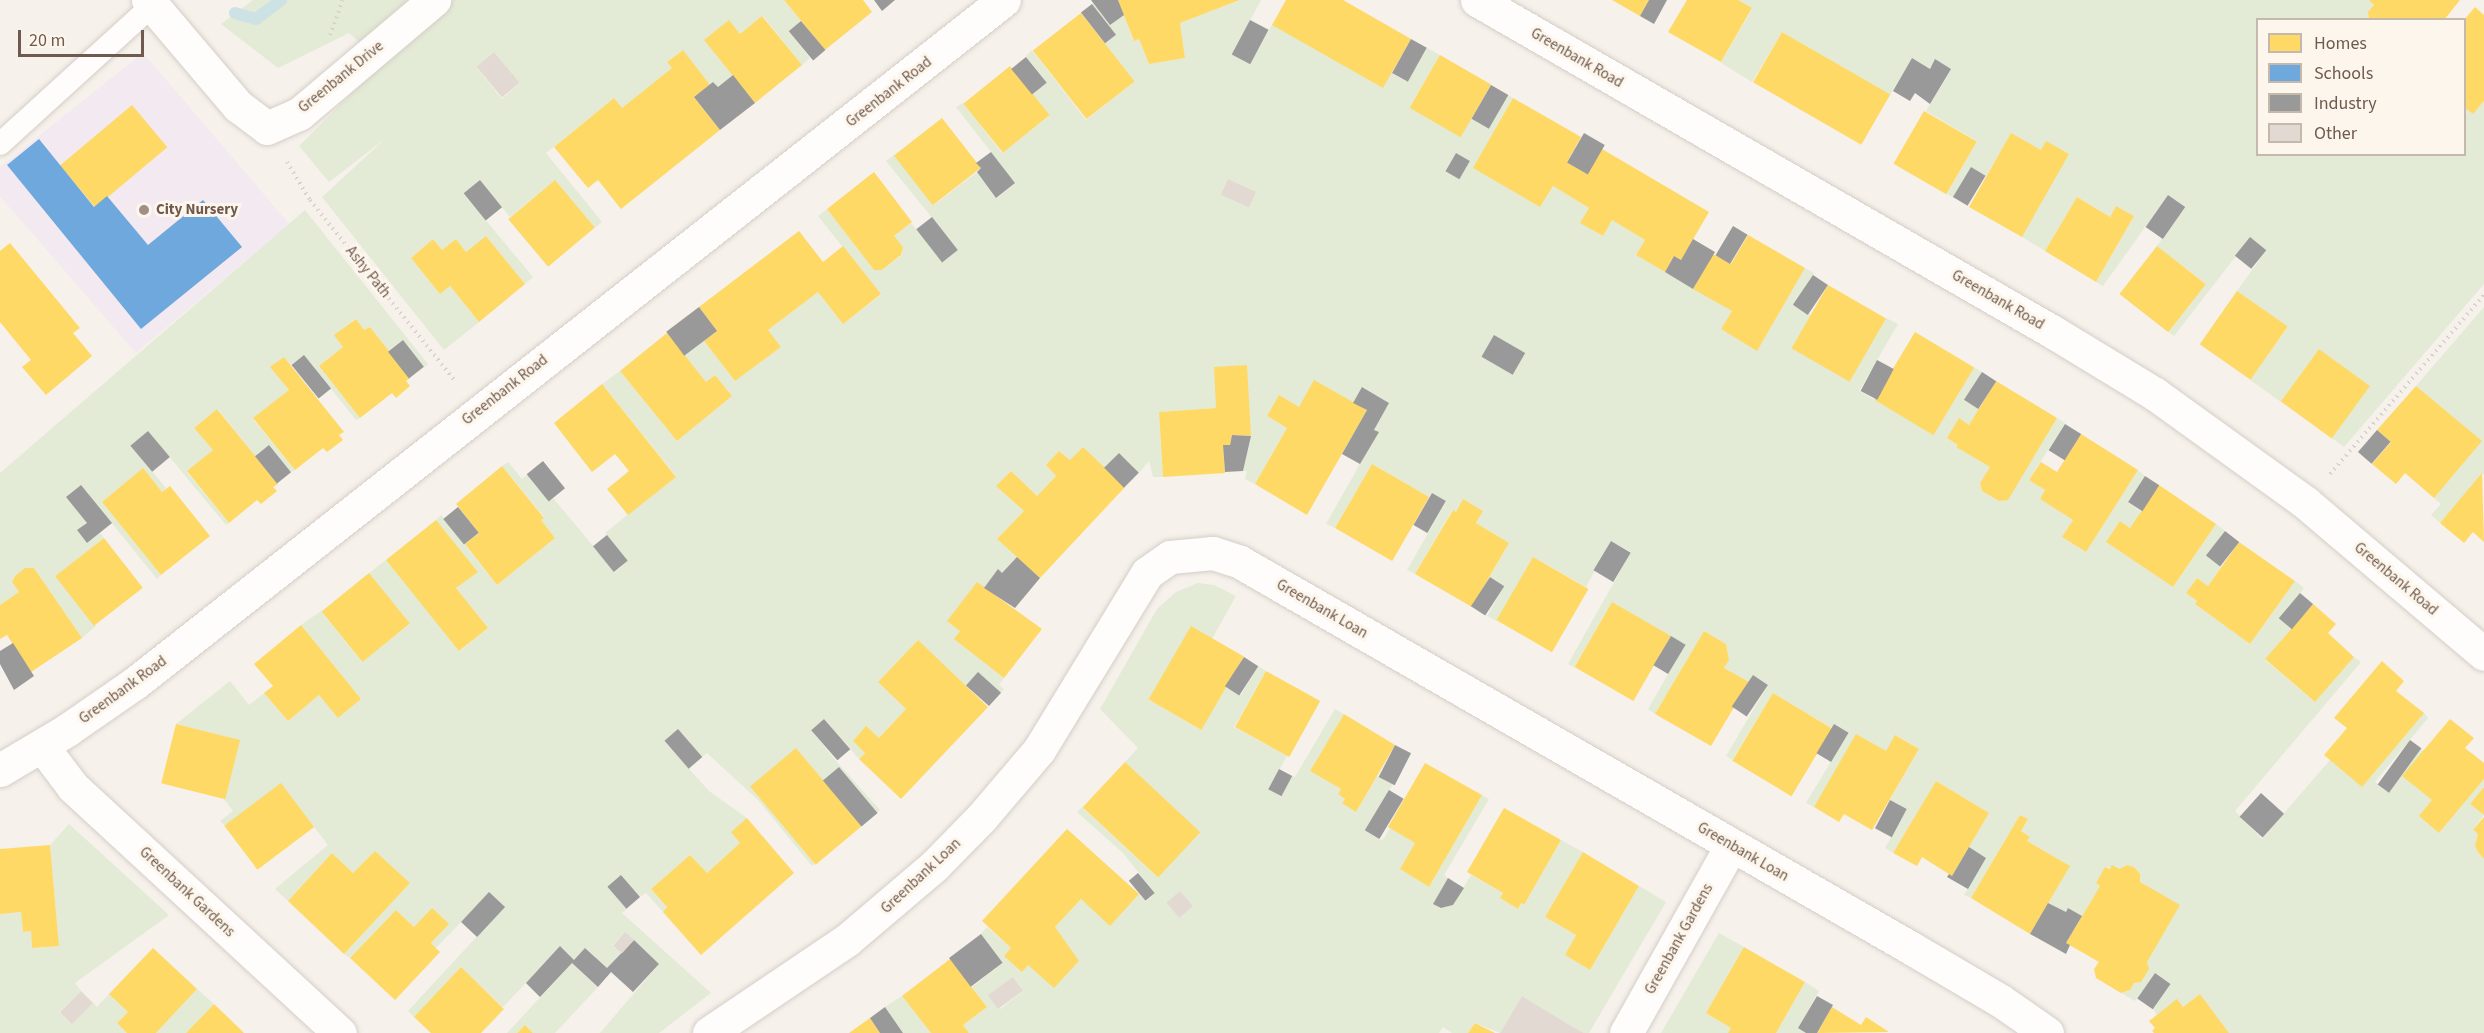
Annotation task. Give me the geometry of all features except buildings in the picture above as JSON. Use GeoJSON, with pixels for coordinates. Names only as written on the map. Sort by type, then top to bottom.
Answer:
{"type":"FeatureCollection","features":[{"type":"Feature","properties":{"kind":"street","name":"Greenbank Drive"},"geometry":{"type":"LineString","coordinates":[[267,128],[298,114],[434,0]]}},
{"type":"Feature","properties":{"kind":"street","name":"Greenbank Road"},"geometry":{"type":"LineString","coordinates":[[0,770],[42,746],[135,683],[478,410],[1004,0]]}},
{"type":"Feature","properties":{"kind":"street","name":"Greenbank Road"},"geometry":{"type":"LineString","coordinates":[[1477,0],[2110,366],[2204,427],[2306,503],[2484,654]]}},
{"type":"Feature","properties":{"kind":"street"},"geometry":{"type":"LineString","coordinates":[[150,3],[238,106],[267,128]]}},
{"type":"Feature","properties":{"kind":"street","name":"Greenbank Loan"},"geometry":{"type":"LineString","coordinates":[[709,1033],[847,940],[893,903],[943,857],[982,817],[1039,750],[1147,573],[1170,557],[1188,553],[1213,553],[1240,562],[1957,975],[2048,1033]]}},
{"type":"Feature","properties":{"kind":"street","name":"Greenbank Gardens"},"geometry":{"type":"LineString","coordinates":[[42,746],[73,787],[340,1033]]}},
{"type":"Feature","properties":{"kind":"street","name":"Greenbank Gardens"},"geometry":{"type":"LineString","coordinates":[[1626,1033],[1731,846]]}},
{"type":"Feature","properties":{"kind":"lane"},"geometry":{"type":"LineString","coordinates":[[0,144],[150,3]]}},
{"type":"Feature","properties":{"kind":"path","name":"Ashy Path"},"geometry":{"type":"LineString","coordinates":[[267,128],[310,200],[478,410]]}},
{"type":"Feature","properties":{"kind":"path"},"geometry":{"type":"LineString","coordinates":[[2306,503],[2484,295]]}},
{"type":"Feature","properties":{"kind":"shaded area","name":"City Nursery"},"geometry":{"type":"Polygon","coordinates":[[[143,53],[289,224],[136,353],[0,196],[0,167],[143,53]]]}},
{"type":"Feature","properties":{"kind":"green space"},"geometry":{"type":"Polygon","coordinates":[[[253,0],[784,0],[801,21],[789,32],[810,58],[802,65],[763,16],[740,34],[729,21],[733,75],[718,87],[713,82],[710,85],[682,50],[667,62],[672,68],[622,108],[614,98],[546,153],[602,222],[595,228],[555,180],[510,217],[480,181],[464,194],[533,277],[525,284],[486,236],[466,252],[456,239],[442,250],[433,239],[411,258],[440,294],[450,286],[479,322],[444,350],[322,197],[385,139],[329,182],[299,146],[382,63],[349,33],[278,68],[221,24],[253,0]],[[494,52],[476,67],[502,99],[520,83],[494,52]]]}},
{"type":"Feature","properties":{"kind":"green space"},"geometry":{"type":"Polygon","coordinates":[[[1241,0],[1261,0],[1232,54],[1250,64],[1272,25],[1391,73],[1407,82],[1427,48],[1440,55],[1409,108],[1472,119],[1488,129],[1508,95],[1513,98],[1474,168],[1540,207],[1553,186],[1589,208],[1581,223],[1603,236],[1612,220],[1645,240],[1636,255],[1732,311],[1721,329],[1757,350],[1805,268],[1814,273],[1795,305],[1811,315],[1792,348],[1849,381],[1886,318],[1898,324],[1859,391],[1934,434],[1974,367],[1982,372],[1965,399],[1979,409],[1969,425],[1959,419],[1947,438],[1958,445],[1956,447],[1990,467],[1980,483],[1982,491],[1999,501],[2008,499],[2057,418],[2065,423],[2029,480],[2045,490],[2040,499],[2073,520],[2062,537],[2086,552],[2138,470],[2145,476],[2128,502],[2141,512],[2130,528],[2120,521],[2106,542],[2173,587],[2216,524],[2225,531],[2206,556],[2221,567],[2208,586],[2197,578],[2186,593],[2197,601],[2195,604],[2250,644],[2295,581],[2304,588],[2280,619],[2292,629],[2265,660],[2315,702],[2354,657],[2361,662],[2235,811],[2262,839],[2330,760],[2424,713],[2428,718],[2375,782],[2386,790],[2421,748],[2424,751],[2403,776],[2432,800],[2439,833],[2484,779],[2484,787],[2470,804],[2484,815],[2473,830],[2478,834],[2476,846],[2484,859],[2484,1033],[2229,1033],[2200,994],[2183,1007],[2177,1000],[2157,1015],[2153,1009],[2171,984],[2155,973],[2135,1001],[2121,993],[2130,990],[2179,906],[2140,882],[2140,874],[2134,867],[2127,865],[2119,869],[2105,867],[2096,883],[2100,886],[2082,916],[2068,908],[2066,912],[2048,903],[2069,866],[2027,841],[2030,837],[2021,831],[2028,819],[2020,815],[1971,898],[1964,895],[1986,858],[1969,847],[1989,813],[1936,781],[1893,853],[1885,848],[1907,809],[1890,800],[1919,749],[1896,735],[1886,751],[1814,807],[1806,803],[1848,733],[1834,724],[1832,728],[1773,693],[1732,760],[1726,756],[1768,685],[1753,675],[1749,682],[1724,668],[1729,660],[1726,644],[1704,631],[1655,714],[1648,709],[1685,645],[1612,602],[1574,667],[1568,664],[1631,552],[1611,541],[1586,587],[1533,557],[1497,621],[1487,616],[1504,586],[1490,577],[1509,543],[1476,523],[1483,511],[1463,499],[1456,512],[1452,510],[1415,574],[1407,570],[1446,502],[1432,493],[1429,497],[1372,464],[1335,528],[1326,524],[1378,432],[1374,430],[1389,403],[1363,387],[1353,403],[1299,407],[1279,396],[1267,416],[1287,428],[1255,484],[1245,479],[1247,471],[1243,471],[1251,436],[1216,408],[1159,412],[1163,477],[1153,477],[1149,461],[1139,473],[1119,453],[1105,468],[1094,458],[1070,460],[1059,451],[1046,465],[1056,476],[1037,496],[1011,471],[997,487],[1024,511],[997,539],[1017,557],[1002,573],[998,570],[984,588],[955,639],[1004,678],[999,685],[1004,689],[1001,693],[965,685],[917,641],[878,682],[906,709],[879,738],[866,727],[853,741],[865,753],[859,759],[824,719],[811,730],[880,810],[877,813],[839,768],[823,781],[797,749],[814,865],[812,866],[758,800],[707,753],[702,757],[678,729],[664,741],[709,791],[747,818],[740,843],[707,873],[690,855],[651,889],[667,907],[663,912],[646,893],[640,897],[621,875],[627,909],[622,913],[711,993],[659,1033],[600,1033],[659,964],[625,932],[612,945],[621,953],[607,968],[586,948],[574,960],[560,947],[503,1007],[461,968],[414,1017],[408,1011],[504,907],[489,893],[436,948],[431,943],[449,924],[414,927],[396,910],[350,958],[344,954],[410,883],[375,851],[353,873],[332,853],[288,901],[275,889],[328,845],[281,784],[225,826],[220,821],[233,811],[224,799],[239,740],[176,724],[230,681],[249,705],[264,693],[288,721],[319,695],[338,718],[361,699],[301,625],[321,611],[362,662],[410,624],[369,573],[386,560],[460,651],[488,628],[456,588],[477,571],[436,520],[441,515],[497,585],[555,538],[541,520],[544,517],[502,466],[508,462],[522,479],[527,475],[549,501],[553,498],[615,572],[628,561],[605,533],[676,476],[602,384],[620,371],[677,441],[732,396],[715,375],[706,382],[685,356],[704,341],[735,381],[780,347],[768,330],[818,292],[843,324],[881,295],[818,216],[827,209],[874,270],[882,270],[901,256],[903,247],[894,236],[911,223],[943,262],[958,250],[886,161],[894,155],[934,205],[977,172],[997,198],[1015,183],[956,107],[963,103],[1002,153],[1049,116],[1032,94],[1047,83],[1026,56],[1032,50],[1086,120],[1134,82],[1104,43],[1115,34],[1093,3],[1124,15],[1133,40],[1139,39],[1149,64],[1185,58],[1180,23],[1241,0]],[[1456,153],[1446,171],[1459,179],[1469,162],[1456,153]],[[1228,179],[1221,194],[1249,207],[1255,192],[1228,179]]]}},
{"type":"Feature","properties":{"kind":"green space"},"geometry":{"type":"Polygon","coordinates":[[[1738,0],[2369,0],[2374,5],[2368,12],[2369,18],[2256,18],[2256,156],[2466,156],[2466,108],[2473,114],[2484,101],[2484,284],[2344,447],[2332,438],[2369,386],[2319,349],[2281,402],[2250,380],[2288,327],[2237,291],[2266,251],[2250,238],[2174,336],[2169,332],[2206,284],[2157,246],[2185,207],[2168,195],[2103,286],[2096,282],[2134,216],[2116,206],[2110,217],[2077,197],[2045,251],[2022,237],[2041,150],[2011,134],[1986,176],[1971,167],[1954,198],[1947,194],[1977,141],[1926,111],[1951,69],[1935,60],[1930,69],[1912,58],[1890,95],[1782,32],[1752,82],[1721,63],[1752,9],[1738,0]]]}},
{"type":"Feature","properties":{"kind":"green space"},"geometry":{"type":"Polygon","coordinates":[[[305,210],[428,364],[424,367],[403,340],[388,351],[370,327],[364,330],[355,319],[335,335],[343,347],[319,366],[360,418],[356,420],[304,355],[291,365],[284,357],[271,367],[289,390],[253,419],[295,470],[291,472],[269,445],[255,456],[218,409],[206,418],[194,428],[213,450],[187,472],[229,523],[226,525],[148,431],[131,446],[166,488],[162,492],[143,469],[102,502],[161,575],[157,579],[81,485],[67,497],[87,523],[78,531],[87,543],[100,533],[104,538],[56,576],[96,626],[82,638],[34,568],[25,568],[15,576],[12,582],[19,592],[0,605],[0,473],[305,210]]]}},
{"type":"Feature","properties":{"kind":"green space"},"geometry":{"type":"Polygon","coordinates":[[[2484,307],[2484,475],[2482,474],[2440,523],[2431,515],[2441,504],[2434,498],[2481,441],[2416,386],[2484,307]]]}},
{"type":"Feature","properties":{"kind":"green space"},"geometry":{"type":"Polygon","coordinates":[[[1198,583],[1214,585],[1236,596],[1212,639],[1191,627],[1149,700],[1201,730],[1226,687],[1241,695],[1258,666],[1266,671],[1234,727],[1287,756],[1268,789],[1281,797],[1335,709],[1344,714],[1310,771],[1341,789],[1338,794],[1345,799],[1343,803],[1356,812],[1377,776],[1393,784],[1366,831],[1382,841],[1390,828],[1415,843],[1400,869],[1429,887],[1482,795],[1489,799],[1444,875],[1448,878],[1433,904],[1441,908],[1453,905],[1471,875],[1503,893],[1500,898],[1518,909],[1521,903],[1524,905],[1561,840],[1583,852],[1545,917],[1576,935],[1565,955],[1590,970],[1639,886],[1666,902],[1589,1033],[1584,1033],[1522,996],[1500,1033],[1475,1023],[1468,1033],[1452,1033],[1443,1027],[1439,1033],[969,1033],[963,1025],[987,1007],[972,987],[1003,963],[981,934],[987,927],[1011,948],[1005,956],[1022,972],[1055,927],[1081,899],[1110,925],[1139,894],[1146,902],[1155,893],[1123,853],[1077,812],[1082,807],[1158,878],[1125,762],[1138,748],[1100,709],[1157,609],[1176,592],[1198,583]],[[1180,891],[1167,903],[1180,918],[1193,906],[1180,891]],[[1013,977],[999,1010],[1023,991],[1013,977]]]}},
{"type":"Feature","properties":{"kind":"green space"},"geometry":{"type":"Polygon","coordinates":[[[69,824],[169,915],[75,983],[81,991],[59,1012],[71,1024],[93,1003],[97,1007],[109,994],[128,1012],[117,1023],[127,1033],[0,1033],[0,914],[21,912],[23,932],[31,931],[32,948],[59,946],[50,845],[69,824]]]}},
{"type":"Feature","properties":{"kind":"green space"},"geometry":{"type":"Polygon","coordinates":[[[1719,933],[1744,947],[1706,1013],[1731,1028],[1728,1033],[1661,1033],[1719,933]]]}},
{"type":"Feature","properties":{"kind":"green space"},"geometry":{"type":"Polygon","coordinates":[[[572,963],[598,987],[555,1033],[533,1033],[525,1025],[517,1033],[507,1033],[572,963]]]}},
{"type":"Feature","properties":{"kind":"green space"},"geometry":{"type":"Polygon","coordinates":[[[1805,982],[1819,991],[1798,1028],[1806,1033],[1776,1033],[1805,982]]]}},
{"type":"Feature","properties":{"kind":"green space"},"geometry":{"type":"Polygon","coordinates":[[[197,989],[214,1004],[186,1033],[156,1033],[197,989]]]}},
{"type":"Feature","properties":{"kind":"green space"},"geometry":{"type":"Polygon","coordinates":[[[902,996],[931,1033],[903,1033],[885,1007],[902,996]]]}},
{"type":"Feature","properties":{"kind":"waterway"},"geometry":{"type":"LineString","coordinates":[[235,13],[256,19],[281,0]]}},
{"type":"Feature","properties":{"kind":"place","name":"City Nursery"},"geometry":{"type":"Point","coordinates":[144,210]}}]}
